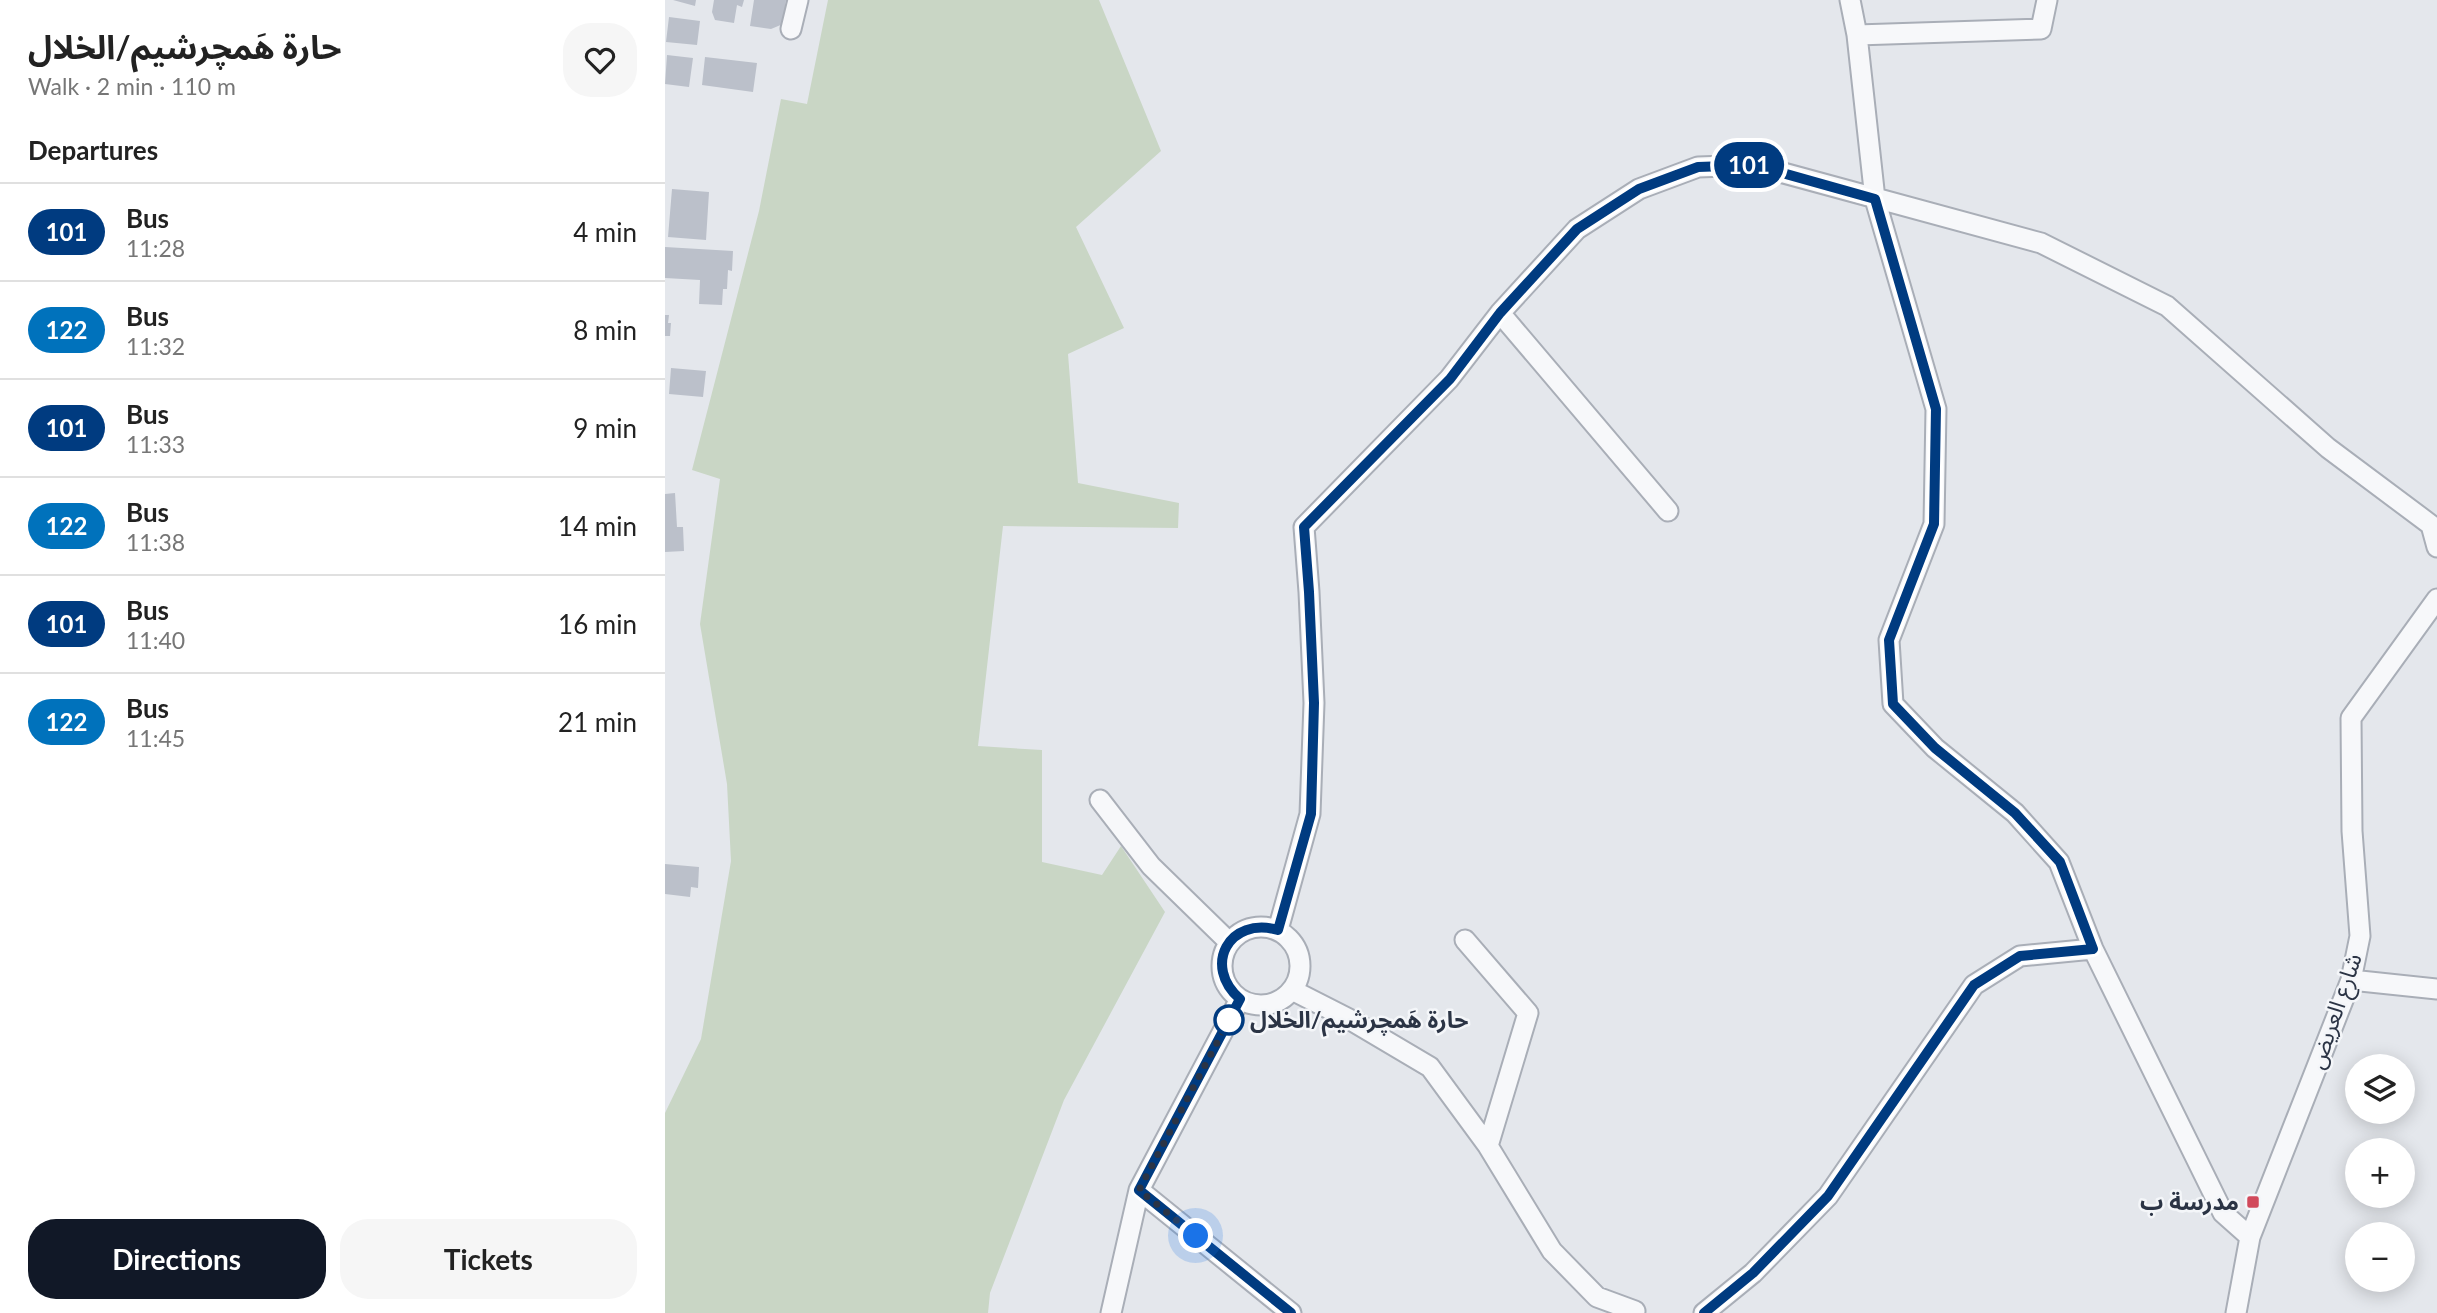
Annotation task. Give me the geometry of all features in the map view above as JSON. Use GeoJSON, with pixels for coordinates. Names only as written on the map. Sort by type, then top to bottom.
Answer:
{"type":"FeatureCollection","features":[{"type":"Feature","properties":{"kind":"street"},"geometry":{"type":"LineString","coordinates":[[791,29],[798,0]]}},
{"type":"Feature","properties":{"kind":"street"},"geometry":{"type":"LineString","coordinates":[[1850,0],[1857,35],[1875,199],[1936,409],[1934,524],[1889,640],[1893,704],[1935,748],[2015,813],[2060,862],[2093,949],[2223,1213],[2250,1237]]}},
{"type":"Feature","properties":{"kind":"street"},"geometry":{"type":"LineString","coordinates":[[1857,35],[2041,29],[2047,0]]}},
{"type":"Feature","properties":{"kind":"street"},"geometry":{"type":"LineString","coordinates":[[1278,930],[1311,814],[1314,703],[1304,527],[1450,379],[1500,313],[1577,229],[1639,189],[1698,167],[1754,165],[2041,243],[2167,306],[2328,448],[2431,525],[2437,547]]}},
{"type":"Feature","properties":{"kind":"street"},"geometry":{"type":"LineString","coordinates":[[1500,313],[1668,511]]}},
{"type":"Feature","properties":{"kind":"street","name":"شارع العريض"},"geometry":{"type":"LineString","coordinates":[[2236,1313],[2250,1237],[2351,980],[2360,936],[2352,831],[2351,718],[2437,599]]}},
{"type":"Feature","properties":{"kind":"street"},"geometry":{"type":"LineString","coordinates":[[1100,800],[1151,866],[1229,942]]}},
{"type":"Feature","properties":{"kind":"street"},"geometry":{"type":"LineString","coordinates":[[1265,926],[1278,930],[1288,936],[1299,957],[1298,980],[1292,990],[1273,1003],[1251,1004],[1240,999],[1224,980],[1221,967],[1229,942],[1251,927],[1265,926]]}},
{"type":"Feature","properties":{"kind":"street"},"geometry":{"type":"LineString","coordinates":[[1465,940],[1528,1013],[1488,1146]]}},
{"type":"Feature","properties":{"kind":"street"},"geometry":{"type":"LineString","coordinates":[[1704,1313],[1753,1273],[1828,1196],[1974,985],[2020,956],[2093,949]]}},
{"type":"Feature","properties":{"kind":"street"},"geometry":{"type":"LineString","coordinates":[[2351,980],[2437,989]]}},
{"type":"Feature","properties":{"kind":"street"},"geometry":{"type":"LineString","coordinates":[[1292,990],[1349,1019],[1430,1067],[1488,1146],[1552,1251],[1597,1297],[1637,1312]]}},
{"type":"Feature","properties":{"kind":"street"},"geometry":{"type":"LineString","coordinates":[[1111,1313],[1139,1190],[1240,999]]}},
{"type":"Feature","properties":{"kind":"street"},"geometry":{"type":"LineString","coordinates":[[1139,1190],[1291,1313]]}},
{"type":"Feature","properties":{"kind":"green space"},"geometry":{"type":"Polygon","coordinates":[[[828,0],[1099,0],[1161,151],[1076,227],[1124,328],[1068,354],[1078,483],[1179,503],[1178,528],[1003,526],[978,746],[1042,750],[1042,862],[1102,875],[1121,846],[1165,912],[1064,1100],[990,1293],[988,1313],[665,1313],[665,1113],[701,1039],[731,861],[727,784],[700,624],[720,479],[692,470],[759,211],[781,99],[807,104],[828,0]]]}},
{"type":"Feature","properties":{"kind":"building"},"geometry":{"type":"Polygon","coordinates":[[[673,0],[696,0],[695,6],[673,0]]]}},
{"type":"Feature","properties":{"kind":"building"},"geometry":{"type":"Polygon","coordinates":[[[714,0],[744,0],[742,7],[737,5],[734,23],[715,20],[712,12],[714,0]]]}},
{"type":"Feature","properties":{"kind":"building"},"geometry":{"type":"Polygon","coordinates":[[[754,0],[786,0],[783,24],[771,29],[750,26],[754,0]]]}},
{"type":"Feature","properties":{"kind":"building"},"geometry":{"type":"Polygon","coordinates":[[[669,17],[700,21],[697,45],[666,42],[669,17]]]}},
{"type":"Feature","properties":{"kind":"building"},"geometry":{"type":"Polygon","coordinates":[[[667,55],[693,58],[689,87],[665,84],[667,55]]]}},
{"type":"Feature","properties":{"kind":"building"},"geometry":{"type":"Polygon","coordinates":[[[705,57],[757,63],[753,92],[702,85],[705,57]]]}},
{"type":"Feature","properties":{"kind":"building"},"geometry":{"type":"Polygon","coordinates":[[[672,189],[709,192],[706,240],[668,237],[672,189]]]}},
{"type":"Feature","properties":{"kind":"building"},"geometry":{"type":"Polygon","coordinates":[[[665,247],[733,251],[732,271],[728,270],[727,289],[723,289],[722,305],[699,304],[700,280],[665,278],[665,247]]]}},
{"type":"Feature","properties":{"kind":"building"},"geometry":{"type":"Polygon","coordinates":[[[665,315],[669,315],[668,323],[671,323],[670,336],[665,336],[665,315]]]}},
{"type":"Feature","properties":{"kind":"building"},"geometry":{"type":"Polygon","coordinates":[[[671,368],[706,371],[703,397],[669,394],[671,368]]]}},
{"type":"Feature","properties":{"kind":"building"},"geometry":{"type":"Polygon","coordinates":[[[675,493],[677,527],[683,527],[684,551],[665,552],[665,494],[675,493]]]}},
{"type":"Feature","properties":{"kind":"building"},"geometry":{"type":"Polygon","coordinates":[[[665,864],[699,867],[698,888],[691,887],[690,897],[665,894],[665,864]]]}},
{"type":"Feature","properties":{"kind":"bus line","name":"101"},"geometry":{"type":"LineString","coordinates":[[1291,1313],[1139,1190],[1240,999],[1224,980],[1221,967],[1223,954],[1229,942],[1251,927],[1265,926],[1278,930],[1311,814],[1314,703],[1304,527],[1450,379],[1500,313],[1577,229],[1639,189],[1698,167],[1754,165],[1875,199],[1936,409],[1934,524],[1889,640],[1893,704],[1935,748],[2015,813],[2060,862],[2093,949],[2020,956],[1974,985],[1828,1196],[1753,1273],[1704,1313]]}},
{"type":"Feature","properties":{"kind":"place","name":"حارة هَمچرشيم/الخلال"},"geometry":{"type":"Point","coordinates":[1229,1020]}},
{"type":"Feature","properties":{"kind":"place","name":"مدرسة ب"},"geometry":{"type":"Point","coordinates":[2253,1202]}},
{"type":"Feature","properties":{"kind":"route"},"geometry":{"type":"LineString","coordinates":[[1196,1236],[1139,1190],[1229,1020]]}}]}
